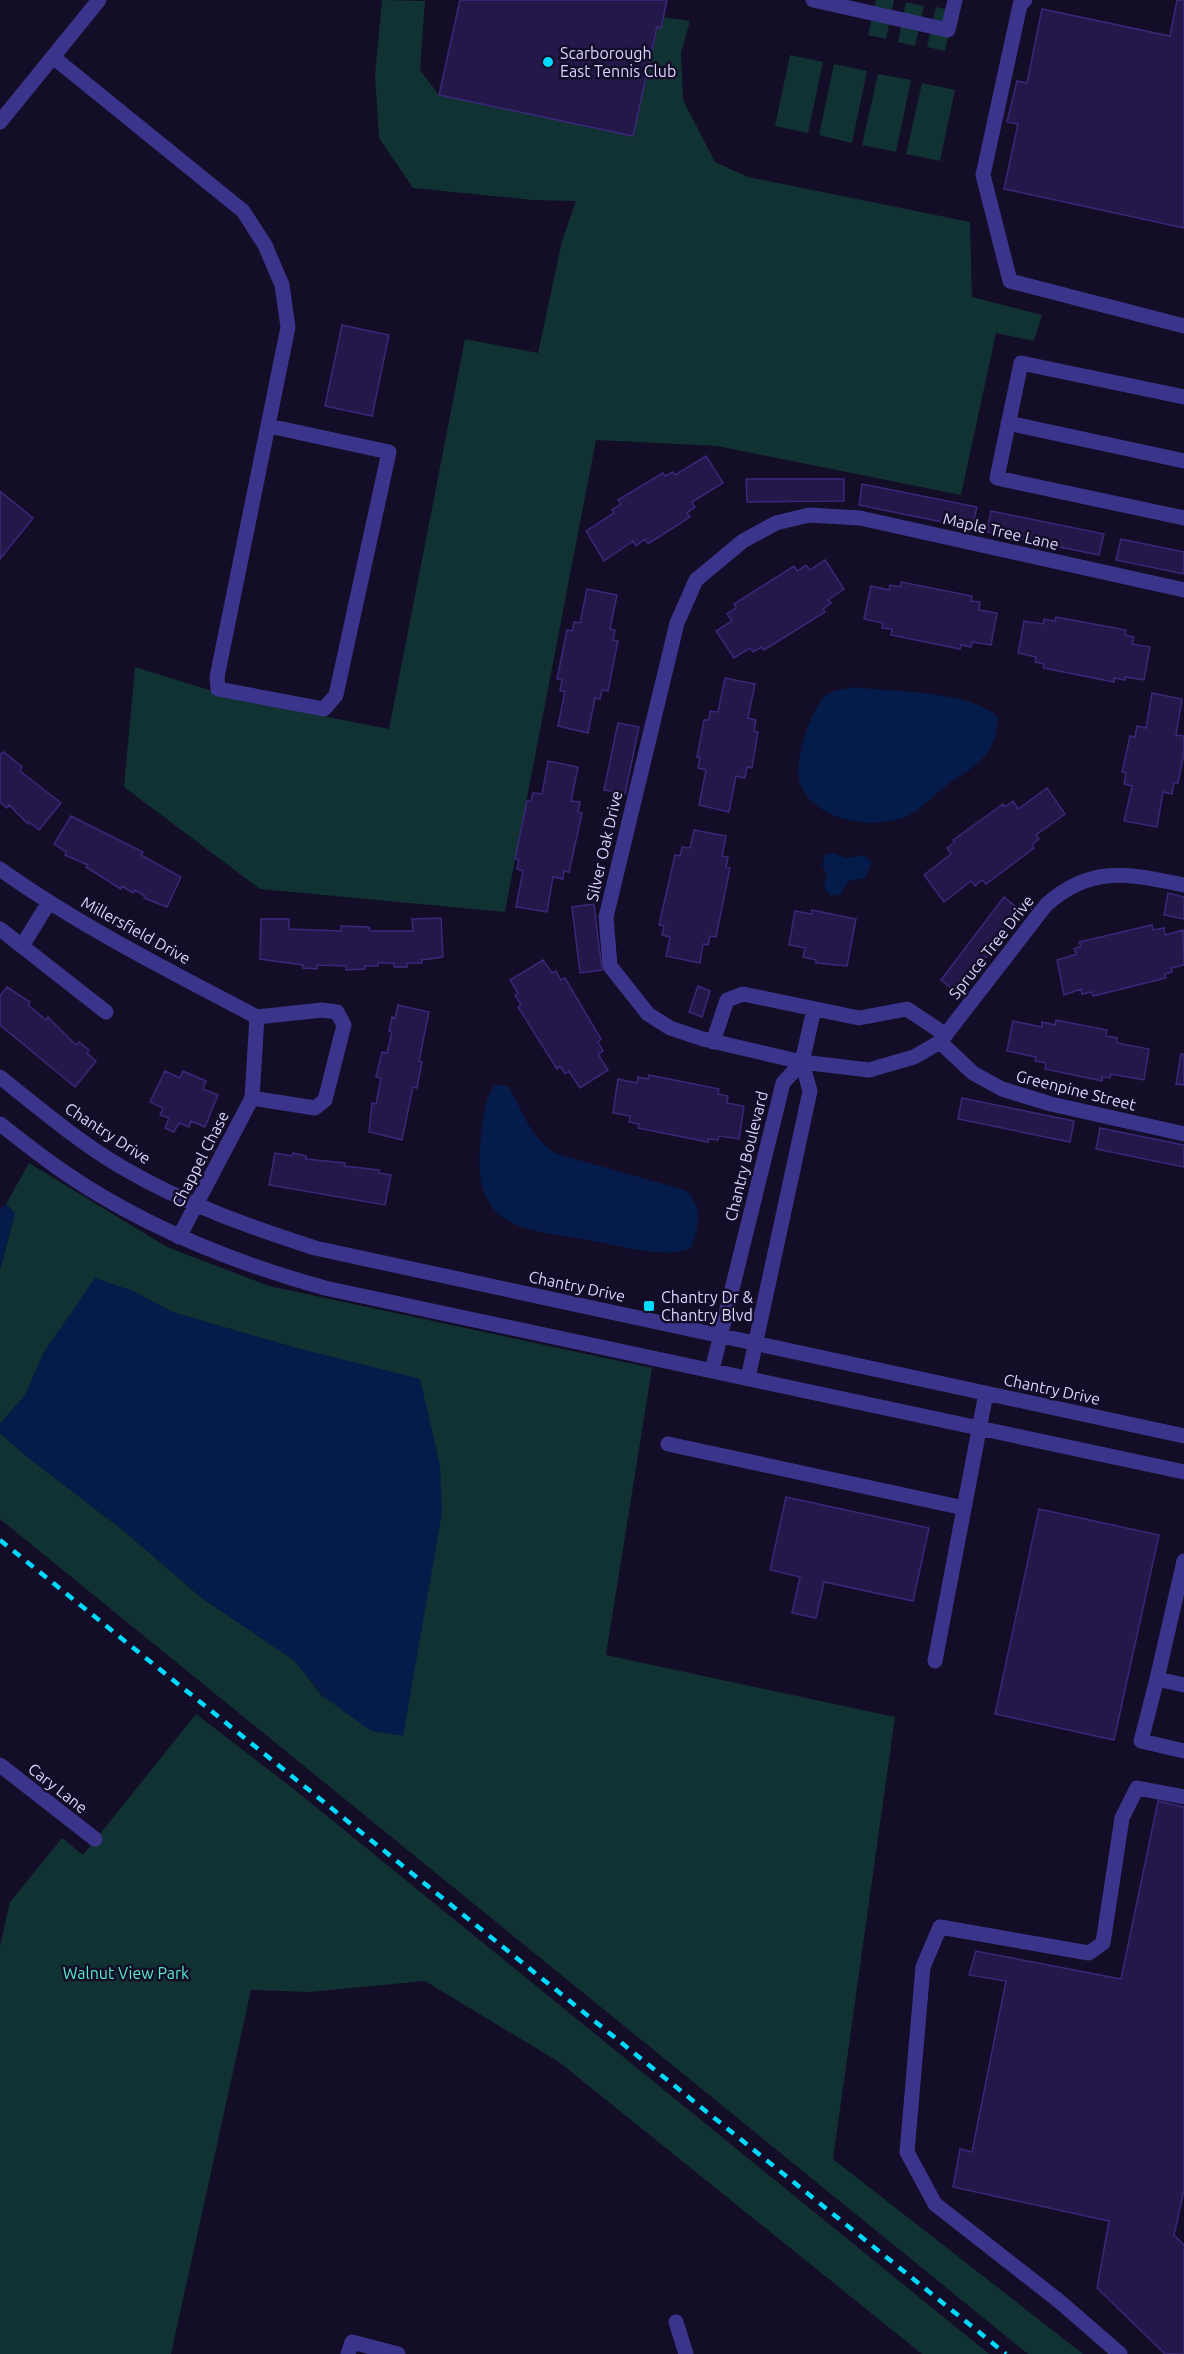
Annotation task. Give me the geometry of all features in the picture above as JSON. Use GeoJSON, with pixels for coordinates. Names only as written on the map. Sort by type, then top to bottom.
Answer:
{"type":"FeatureCollection","features":[{"type":"Feature","properties":{"kind":"street"},"geometry":{"type":"LineString","coordinates":[[0,122],[99,0]]}},
{"type":"Feature","properties":{"kind":"street"},"geometry":{"type":"LineString","coordinates":[[813,0],[948,30],[955,0]]}},
{"type":"Feature","properties":{"kind":"street"},"geometry":{"type":"LineString","coordinates":[[1025,0],[1020,5],[983,175],[1010,281],[1184,326]]}},
{"type":"Feature","properties":{"kind":"street"},"geometry":{"type":"LineString","coordinates":[[53,57],[243,211],[265,245],[282,285],[288,327],[217,676],[218,689],[324,710],[336,695],[389,452],[269,426]]}},
{"type":"Feature","properties":{"kind":"street"},"geometry":{"type":"LineString","coordinates":[[1184,398],[1021,363],[997,478],[1184,518]]}},
{"type":"Feature","properties":{"kind":"street"},"geometry":{"type":"LineString","coordinates":[[1008,423],[1184,461]]}},
{"type":"Feature","properties":{"kind":"street","name":"Maple Tree Lane"},"geometry":{"type":"LineString","coordinates":[[808,515],[860,518],[1184,591]]}},
{"type":"Feature","properties":{"kind":"street","name":"Silver Oak Drive"},"geometry":{"type":"LineString","coordinates":[[808,515],[776,523],[743,541],[696,580],[677,623],[606,917],[610,966],[648,1014],[670,1028],[713,1042],[802,1062],[869,1070],[914,1057],[943,1038]]}},
{"type":"Feature","properties":{"kind":"street","name":"Millersfield Drive"},"geometry":{"type":"LineString","coordinates":[[0,869],[49,902],[257,1017]]}},
{"type":"Feature","properties":{"kind":"street","name":"Spruce Tree Drive"},"geometry":{"type":"LineString","coordinates":[[943,1038],[1046,905],[1061,891],[1078,882],[1131,874],[1184,885]]}},
{"type":"Feature","properties":{"kind":"street"},"geometry":{"type":"LineString","coordinates":[[21,946],[49,902]]}},
{"type":"Feature","properties":{"kind":"street"},"geometry":{"type":"LineString","coordinates":[[0,929],[106,1012]]}},
{"type":"Feature","properties":{"kind":"street","name":"Greenpine Street"},"geometry":{"type":"LineString","coordinates":[[713,1042],[727,1000],[743,994],[859,1018],[908,1009],[943,1038],[973,1073],[1002,1089],[1051,1104],[1184,1134]]}},
{"type":"Feature","properties":{"kind":"street"},"geometry":{"type":"LineString","coordinates":[[748,1378],[810,1091],[802,1062],[814,1009]]}},
{"type":"Feature","properties":{"kind":"street"},"geometry":{"type":"LineString","coordinates":[[252,1098],[315,1108],[325,1100],[344,1025],[337,1012],[322,1010],[257,1017]]}},
{"type":"Feature","properties":{"kind":"street","name":"Chappel Chase"},"geometry":{"type":"LineString","coordinates":[[179,1237],[252,1098],[257,1017]]}},
{"type":"Feature","properties":{"kind":"street","name":"Chantry Boulevard"},"geometry":{"type":"LineString","coordinates":[[712,1370],[783,1083],[802,1062]]}},
{"type":"Feature","properties":{"kind":"street","name":"Chantry Drive"},"geometry":{"type":"LineString","coordinates":[[0,1077],[70,1132],[126,1169],[197,1205],[254,1228],[315,1248],[1184,1436]]}},
{"type":"Feature","properties":{"kind":"street"},"geometry":{"type":"LineString","coordinates":[[0,1124],[82,1184],[179,1237],[279,1276],[325,1288],[1184,1472]]}},
{"type":"Feature","properties":{"kind":"street"},"geometry":{"type":"LineString","coordinates":[[935,1661],[986,1393]]}},
{"type":"Feature","properties":{"kind":"street"},"geometry":{"type":"LineString","coordinates":[[668,1444],[964,1508]]}},
{"type":"Feature","properties":{"kind":"street"},"geometry":{"type":"LineString","coordinates":[[1184,1561],[1141,1741],[1184,1751]]}},
{"type":"Feature","properties":{"kind":"street"},"geometry":{"type":"LineString","coordinates":[[1157,1679],[1184,1685]]}},
{"type":"Feature","properties":{"kind":"street","name":"Cary Lane"},"geometry":{"type":"LineString","coordinates":[[0,1765],[95,1839]]}},
{"type":"Feature","properties":{"kind":"street"},"geometry":{"type":"LineString","coordinates":[[1120,2354],[1059,2301],[935,2204],[907,2152],[923,1967],[940,1927],[1089,1953],[1103,1943],[1122,1818],[1137,1788],[1184,1797]]}},
{"type":"Feature","properties":{"kind":"street"},"geometry":{"type":"LineString","coordinates":[[676,2322],[687,2354]]}},
{"type":"Feature","properties":{"kind":"street"},"geometry":{"type":"LineString","coordinates":[[348,2354],[352,2342],[398,2354]]}},
{"type":"Feature","properties":{"kind":"green space"},"geometry":{"type":"Polygon","coordinates":[[[382,0],[425,1],[420,70],[439,95],[633,136],[657,27],[661,28],[663,17],[690,21],[681,53],[683,100],[715,162],[748,177],[970,222],[972,297],[1042,315],[1034,341],[996,333],[961,495],[717,446],[596,440],[505,912],[260,889],[124,787],[135,667],[241,700],[389,729],[465,339],[538,353],[562,241],[576,201],[533,200],[413,188],[379,138],[375,75],[382,0]]]}},
{"type":"Feature","properties":{"kind":"green space"},"geometry":{"type":"Polygon","coordinates":[[[876,0],[894,0],[886,39],[868,35],[876,0]]]}},
{"type":"Feature","properties":{"kind":"green space"},"geometry":{"type":"Polygon","coordinates":[[[906,2],[924,6],[915,46],[898,42],[906,2]]]}},
{"type":"Feature","properties":{"kind":"green space"},"geometry":{"type":"Polygon","coordinates":[[[936,7],[954,11],[945,51],[927,47],[936,7]]]}},
{"type":"Feature","properties":{"kind":"green space"},"geometry":{"type":"Polygon","coordinates":[[[790,55],[823,62],[808,133],[775,126],[790,55]]]}},
{"type":"Feature","properties":{"kind":"green space"},"geometry":{"type":"Polygon","coordinates":[[[834,64],[867,71],[852,143],[819,135],[834,64]]]}},
{"type":"Feature","properties":{"kind":"green space"},"geometry":{"type":"Polygon","coordinates":[[[878,74],[911,80],[896,152],[862,145],[878,74]]]}},
{"type":"Feature","properties":{"kind":"green space"},"geometry":{"type":"Polygon","coordinates":[[[922,83],[955,90],[940,161],[906,154],[922,83]]]}},
{"type":"Feature","properties":{"kind":"green space"},"geometry":{"type":"Polygon","coordinates":[[[29,1163],[167,1247],[269,1286],[652,1368],[606,1655],[895,1717],[833,2159],[1083,2354],[1028,2354],[0,1519],[0,1433],[124,1531],[202,1598],[295,1661],[324,1698],[289,1346],[172,1312],[133,1291],[44,1352],[25,1395],[0,1424],[0,1270],[15,1213],[6,1204],[29,1163]]]}},
{"type":"Feature","properties":{"kind":"green space","name":"Walnut View Park"},"geometry":{"type":"Polygon","coordinates":[[[196,1714],[295,1790],[989,2354],[922,2354],[559,2062],[425,1981],[309,1992],[251,1990],[171,2354],[0,2354],[0,1946],[10,1902],[62,1838],[83,1855],[196,1714]]]}},
{"type":"Feature","properties":{"kind":"water"},"geometry":{"type":"Polygon","coordinates":[[[853,687],[950,697],[985,708],[998,717],[993,742],[989,751],[976,765],[903,818],[875,823],[844,819],[817,806],[807,796],[798,774],[804,738],[819,704],[824,697],[834,691],[853,687]]]}},
{"type":"Feature","properties":{"kind":"water"},"geometry":{"type":"Polygon","coordinates":[[[833,853],[846,858],[863,855],[872,862],[865,878],[849,881],[840,894],[834,896],[830,895],[825,888],[827,874],[822,865],[825,855],[833,853]]]}},
{"type":"Feature","properties":{"kind":"water"},"geometry":{"type":"Polygon","coordinates":[[[498,1084],[509,1087],[533,1132],[557,1154],[685,1190],[698,1210],[698,1224],[692,1247],[684,1251],[661,1253],[636,1249],[533,1230],[514,1224],[498,1214],[487,1199],[481,1177],[480,1147],[487,1100],[494,1086],[498,1084]]]}},
{"type":"Feature","properties":{"kind":"water"},"geometry":{"type":"Polygon","coordinates":[[[6,1204],[15,1213],[0,1270],[0,1210],[6,1204]]]}},
{"type":"Feature","properties":{"kind":"water"},"geometry":{"type":"Polygon","coordinates":[[[95,1278],[133,1291],[172,1312],[289,1346],[420,1379],[440,1465],[442,1513],[403,1736],[371,1731],[324,1697],[295,1661],[202,1598],[124,1531],[0,1433],[0,1424],[25,1395],[44,1352],[95,1278]]]}},
{"type":"Feature","properties":{"kind":"building","name":"Scarborough East Tennis Club"},"geometry":{"type":"Polygon","coordinates":[[[460,0],[667,0],[661,28],[657,27],[633,136],[439,95],[460,0]]]}},
{"type":"Feature","properties":{"kind":"building"},"geometry":{"type":"Polygon","coordinates":[[[1177,0],[1184,0],[1184,228],[1004,189],[1018,124],[1007,122],[1017,81],[1027,83],[1042,9],[1170,36],[1177,0]]]}},
{"type":"Feature","properties":{"kind":"building"},"geometry":{"type":"Polygon","coordinates":[[[342,325],[389,335],[372,416],[325,406],[342,325]]]}},
{"type":"Feature","properties":{"kind":"building"},"geometry":{"type":"Polygon","coordinates":[[[706,456],[723,483],[692,502],[695,507],[687,513],[690,517],[648,544],[645,539],[636,546],[633,541],[604,561],[586,531],[614,513],[612,510],[621,504],[618,500],[663,473],[665,476],[673,472],[675,475],[706,456]]]}},
{"type":"Feature","properties":{"kind":"building"},"geometry":{"type":"Polygon","coordinates":[[[746,479],[844,479],[844,501],[747,502],[746,479]]]}},
{"type":"Feature","properties":{"kind":"building"},"geometry":{"type":"Polygon","coordinates":[[[862,484],[977,507],[972,528],[859,505],[862,484]]]}},
{"type":"Feature","properties":{"kind":"building"},"geometry":{"type":"Polygon","coordinates":[[[0,491],[33,518],[0,559],[0,491]]]}},
{"type":"Feature","properties":{"kind":"building"},"geometry":{"type":"Polygon","coordinates":[[[991,511],[1104,534],[1099,555],[987,532],[991,511]]]}},
{"type":"Feature","properties":{"kind":"building"},"geometry":{"type":"Polygon","coordinates":[[[1121,539],[1184,552],[1184,574],[1116,560],[1121,539]]]}},
{"type":"Feature","properties":{"kind":"building"},"geometry":{"type":"Polygon","coordinates":[[[825,560],[844,589],[828,600],[831,603],[823,609],[825,612],[764,650],[762,647],[753,652],[750,648],[734,658],[716,631],[732,621],[727,614],[736,608],[734,604],[794,566],[797,571],[806,565],[810,570],[825,560]]]}},
{"type":"Feature","properties":{"kind":"building"},"geometry":{"type":"Polygon","coordinates":[[[901,582],[972,596],[971,601],[980,602],[979,610],[997,613],[991,645],[972,642],[971,647],[961,645],[960,649],[891,635],[892,629],[882,628],[883,623],[864,619],[871,586],[889,590],[890,585],[901,587],[901,582]]]}},
{"type":"Feature","properties":{"kind":"building"},"geometry":{"type":"Polygon","coordinates":[[[587,589],[617,595],[610,629],[615,630],[613,640],[618,641],[608,691],[602,690],[600,699],[595,698],[588,733],[558,726],[565,691],[560,691],[562,680],[557,679],[567,630],[572,631],[574,622],[580,623],[587,589]]]}},
{"type":"Feature","properties":{"kind":"building"},"geometry":{"type":"Polygon","coordinates":[[[1056,617],[1126,630],[1125,635],[1134,637],[1132,644],[1150,647],[1144,680],[1125,677],[1125,680],[1114,678],[1114,682],[1043,668],[1044,664],[1035,662],[1036,657],[1018,653],[1024,621],[1043,624],[1044,619],[1055,621],[1056,617]]]}},
{"type":"Feature","properties":{"kind":"building"},"geometry":{"type":"Polygon","coordinates":[[[725,678],[755,684],[748,718],[756,720],[754,731],[758,732],[752,768],[747,767],[745,778],[736,776],[729,812],[699,805],[706,770],[698,768],[700,757],[697,757],[704,720],[709,720],[710,711],[718,712],[725,678]]]}},
{"type":"Feature","properties":{"kind":"building"},"geometry":{"type":"Polygon","coordinates":[[[1152,693],[1182,699],[1176,735],[1184,736],[1184,753],[1178,783],[1174,783],[1172,794],[1163,792],[1157,827],[1124,821],[1132,786],[1124,784],[1126,773],[1122,772],[1130,736],[1135,737],[1137,726],[1146,728],[1152,693]]]}},
{"type":"Feature","properties":{"kind":"building"},"geometry":{"type":"Polygon","coordinates":[[[618,723],[639,727],[625,794],[604,790],[618,723]]]}},
{"type":"Feature","properties":{"kind":"building"},"geometry":{"type":"Polygon","coordinates":[[[4,752],[22,767],[20,771],[61,803],[39,830],[29,822],[28,824],[9,805],[7,808],[0,802],[0,754],[4,752]]]}},
{"type":"Feature","properties":{"kind":"building"},"geometry":{"type":"Polygon","coordinates":[[[548,761],[578,767],[571,801],[580,802],[578,812],[582,813],[569,872],[564,871],[563,879],[553,877],[547,912],[516,907],[523,871],[517,869],[519,860],[515,859],[527,801],[531,801],[533,793],[542,794],[548,761]]]}},
{"type":"Feature","properties":{"kind":"building"},"geometry":{"type":"Polygon","coordinates":[[[1047,788],[1065,814],[1036,835],[1039,839],[1032,845],[1034,848],[986,884],[982,880],[975,886],[971,881],[944,902],[924,875],[951,854],[947,848],[955,842],[953,840],[1003,804],[1005,807],[1013,801],[1018,809],[1047,788]]]}},
{"type":"Feature","properties":{"kind":"building"},"geometry":{"type":"Polygon","coordinates":[[[71,816],[143,852],[141,855],[181,877],[167,907],[144,898],[145,896],[135,890],[133,893],[122,886],[121,889],[86,867],[88,865],[65,855],[66,852],[54,844],[71,816]]]}},
{"type":"Feature","properties":{"kind":"building"},"geometry":{"type":"Polygon","coordinates":[[[694,830],[726,836],[722,856],[728,857],[726,867],[730,868],[716,937],[710,936],[708,945],[703,944],[700,963],[666,956],[670,937],[662,935],[664,926],[659,925],[675,855],[680,856],[682,847],[690,848],[694,830]]]}},
{"type":"Feature","properties":{"kind":"building"},"geometry":{"type":"Polygon","coordinates":[[[1168,893],[1184,897],[1184,919],[1164,915],[1168,893]]]}},
{"type":"Feature","properties":{"kind":"building"},"geometry":{"type":"Polygon","coordinates":[[[1004,897],[1021,911],[958,994],[941,980],[1004,897]]]}},
{"type":"Feature","properties":{"kind":"building"},"geometry":{"type":"Polygon","coordinates":[[[594,904],[602,970],[580,973],[572,907],[594,904]]]}},
{"type":"Feature","properties":{"kind":"building"},"geometry":{"type":"Polygon","coordinates":[[[812,910],[856,919],[847,966],[816,963],[816,960],[803,957],[805,948],[789,945],[795,911],[811,914],[812,910]]]}},
{"type":"Feature","properties":{"kind":"building"},"geometry":{"type":"Polygon","coordinates":[[[441,918],[443,957],[422,960],[422,963],[407,963],[407,967],[394,967],[394,963],[378,963],[378,966],[365,966],[365,969],[346,970],[346,966],[317,965],[317,969],[260,959],[261,919],[289,919],[289,929],[341,931],[341,926],[369,927],[370,931],[413,931],[412,919],[441,918]]]}},
{"type":"Feature","properties":{"kind":"building"},"geometry":{"type":"Polygon","coordinates":[[[1152,925],[1153,930],[1164,928],[1165,935],[1183,930],[1184,965],[1171,968],[1172,972],[1165,974],[1166,978],[1093,996],[1092,992],[1082,994],[1081,989],[1064,995],[1057,960],[1077,954],[1074,949],[1081,946],[1079,942],[1152,925]]]}},
{"type":"Feature","properties":{"kind":"building"},"geometry":{"type":"Polygon","coordinates":[[[543,960],[552,973],[556,971],[561,980],[565,978],[601,1039],[598,1042],[603,1051],[598,1054],[608,1070],[580,1088],[569,1071],[565,1074],[560,1066],[557,1069],[518,1007],[521,1005],[515,995],[518,993],[510,980],[543,960]]]}},
{"type":"Feature","properties":{"kind":"building"},"geometry":{"type":"Polygon","coordinates":[[[698,986],[710,991],[702,1017],[689,1012],[698,986]]]}},
{"type":"Feature","properties":{"kind":"building"},"geometry":{"type":"Polygon","coordinates":[[[7,987],[30,1002],[28,1005],[46,1020],[48,1017],[76,1045],[79,1042],[89,1050],[87,1053],[96,1061],[75,1087],[0,1025],[0,996],[7,987]]]}},
{"type":"Feature","properties":{"kind":"building"},"geometry":{"type":"Polygon","coordinates":[[[398,1005],[429,1012],[419,1061],[422,1062],[417,1088],[413,1087],[402,1140],[369,1132],[372,1103],[376,1104],[381,1078],[376,1077],[382,1052],[387,1053],[392,1032],[389,1031],[392,1017],[395,1018],[398,1005]]]}},
{"type":"Feature","properties":{"kind":"building"},"geometry":{"type":"Polygon","coordinates":[[[1056,1020],[1107,1030],[1106,1036],[1117,1038],[1117,1043],[1149,1049],[1144,1080],[1111,1074],[1110,1078],[1102,1077],[1102,1081],[1045,1069],[1046,1063],[1035,1061],[1036,1057],[1007,1051],[1013,1021],[1042,1027],[1042,1022],[1055,1025],[1056,1020]]]}},
{"type":"Feature","properties":{"kind":"building"},"geometry":{"type":"Polygon","coordinates":[[[1181,1054],[1184,1054],[1184,1085],[1176,1084],[1181,1054]]]}},
{"type":"Feature","properties":{"kind":"building"},"geometry":{"type":"Polygon","coordinates":[[[165,1071],[180,1078],[183,1071],[206,1081],[203,1089],[218,1095],[205,1127],[191,1121],[189,1127],[179,1123],[174,1132],[165,1128],[169,1118],[160,1115],[163,1108],[150,1102],[165,1071]]]}},
{"type":"Feature","properties":{"kind":"building"},"geometry":{"type":"Polygon","coordinates":[[[649,1075],[719,1089],[718,1094],[728,1096],[727,1103],[744,1106],[739,1139],[719,1136],[718,1140],[708,1139],[708,1142],[638,1128],[639,1124],[629,1122],[630,1116],[613,1113],[618,1079],[637,1083],[638,1077],[648,1079],[649,1075]]]}},
{"type":"Feature","properties":{"kind":"building"},"geometry":{"type":"Polygon","coordinates":[[[962,1098],[1074,1121],[1070,1142],[958,1119],[962,1098]]]}},
{"type":"Feature","properties":{"kind":"building"},"geometry":{"type":"Polygon","coordinates":[[[1100,1128],[1184,1145],[1184,1167],[1096,1149],[1100,1128]]]}},
{"type":"Feature","properties":{"kind":"building"},"geometry":{"type":"Polygon","coordinates":[[[275,1153],[292,1156],[293,1153],[306,1156],[306,1159],[345,1163],[344,1166],[379,1170],[379,1173],[391,1175],[385,1205],[269,1185],[275,1153]]]}},
{"type":"Feature","properties":{"kind":"building"},"geometry":{"type":"Polygon","coordinates":[[[786,1497],[929,1528],[913,1601],[824,1582],[816,1618],[792,1613],[800,1577],[770,1570],[786,1497]]]}},
{"type":"Feature","properties":{"kind":"building"},"geometry":{"type":"Polygon","coordinates":[[[1039,1509],[1159,1535],[1114,1740],[995,1714],[1039,1509]]]}},
{"type":"Feature","properties":{"kind":"building"},"geometry":{"type":"Polygon","coordinates":[[[1158,1801],[1184,1807],[1184,2190],[1174,2235],[1184,2245],[1184,2354],[1165,2354],[1097,2288],[1109,2221],[953,2187],[960,2149],[972,2152],[1006,1981],[969,1975],[976,1951],[1121,1979],[1158,1801]]]}},
{"type":"Feature","properties":{"kind":"railway"},"geometry":{"type":"LineString","coordinates":[[0,1540],[1006,2354]]}},
{"type":"Feature","properties":{"kind":"place","name":"Scarborough East Tennis Club"},"geometry":{"type":"Point","coordinates":[548,62]}},
{"type":"Feature","properties":{"kind":"place","name":"Chantry Dr & Chantry Blvd"},"geometry":{"type":"Point","coordinates":[649,1306]}}]}
